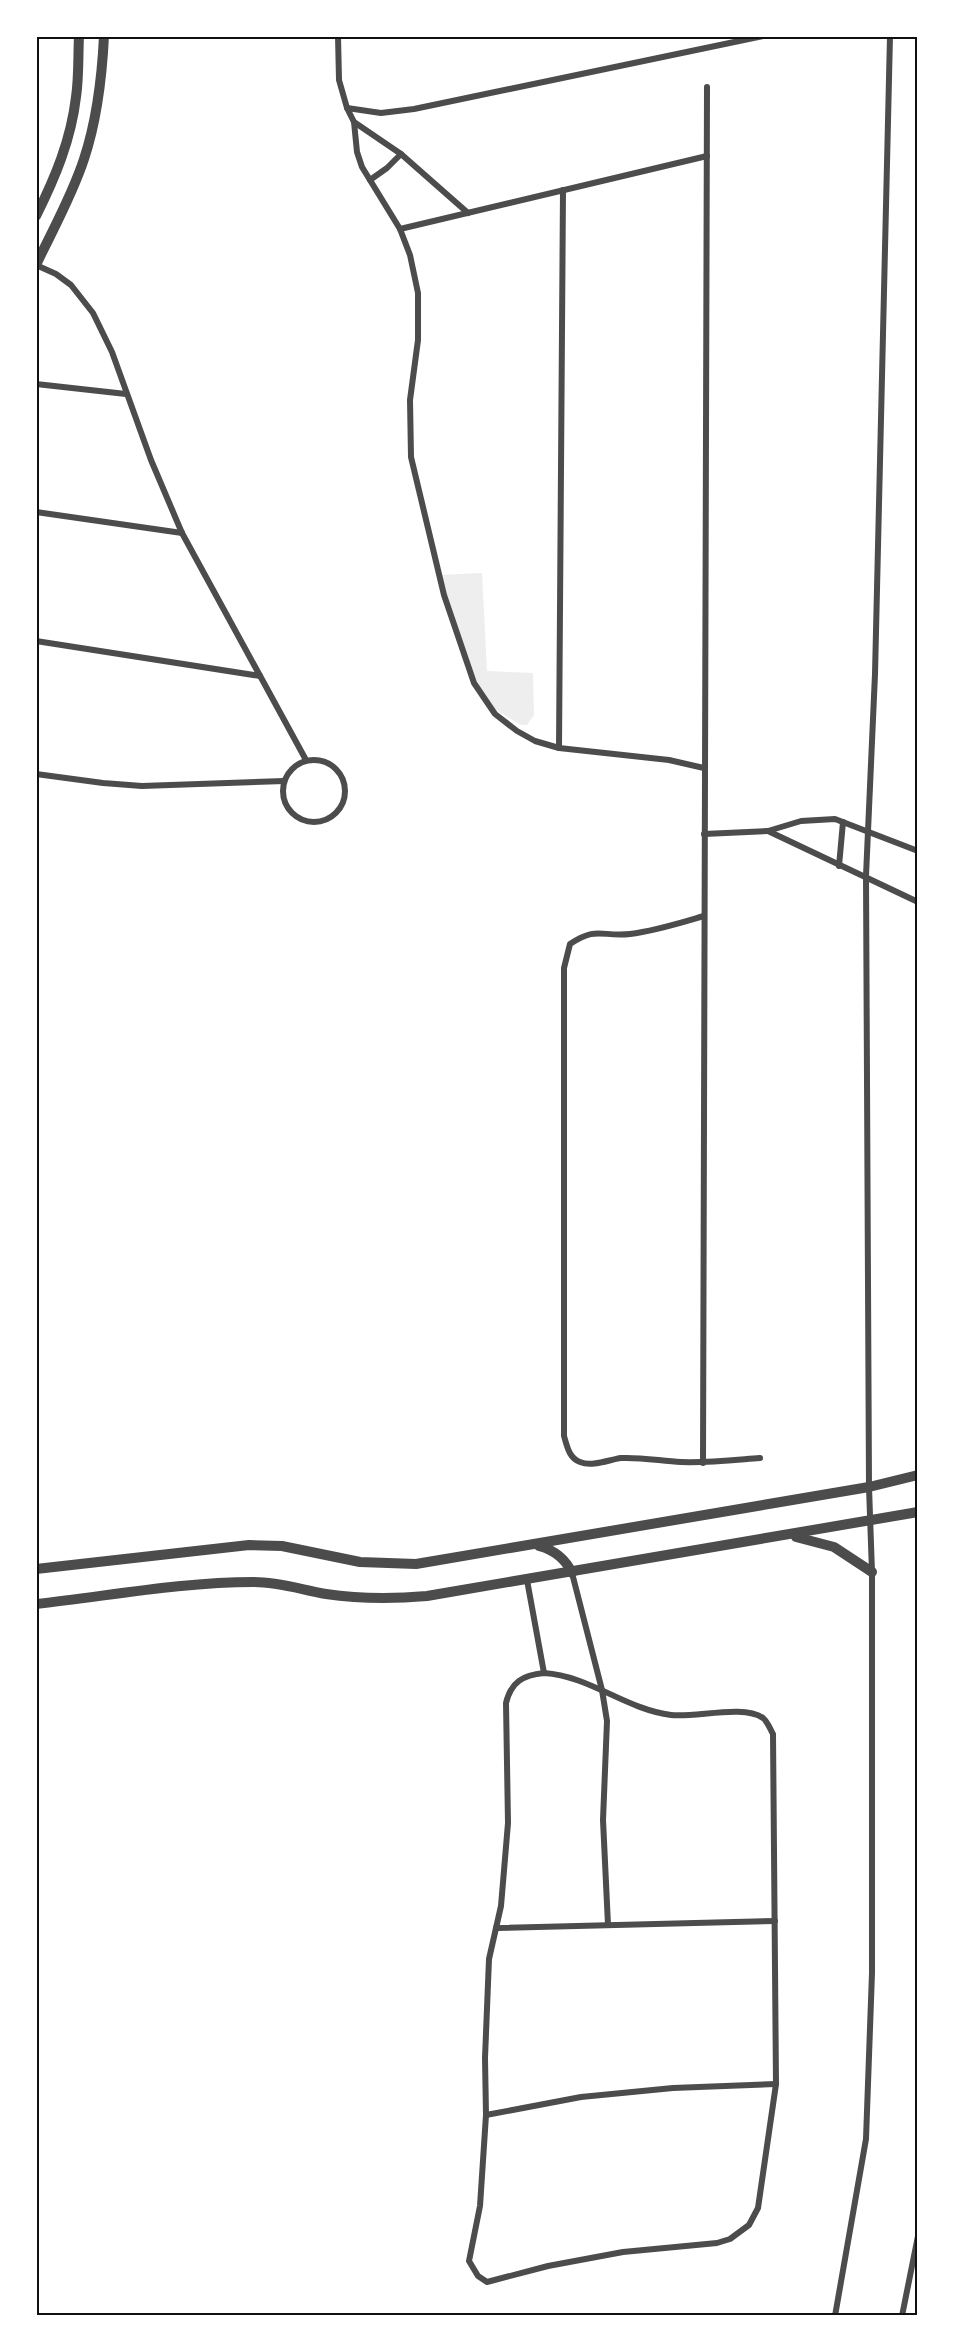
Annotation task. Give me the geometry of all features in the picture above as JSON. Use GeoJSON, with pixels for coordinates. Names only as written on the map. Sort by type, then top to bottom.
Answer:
{"type":"FeatureCollection","features":[{"type":"Feature","properties":{"kind":"street"},"geometry":{"type":"LineString","coordinates":[[36,216],[67,145],[76,96],[79,36]]}},
{"type":"Feature","properties":{"kind":"street"},"geometry":{"type":"LineString","coordinates":[[104,36],[102,71],[86,150],[78,175],[36,265],[56,274],[82,297],[105,337],[182,533],[306,760]]}},
{"type":"Feature","properties":{"kind":"street"},"geometry":{"type":"LineString","coordinates":[[338,36],[339,80],[347,108],[354,122],[357,152],[370,180],[400,229],[410,255],[418,293],[418,340],[410,400],[411,457],[444,595],[474,683],[484,701],[495,714],[517,731],[536,741],[559,748],[669,760],[704,768]]}},
{"type":"Feature","properties":{"kind":"street"},"geometry":{"type":"LineString","coordinates":[[347,108],[381,113],[414,109],[763,36]]}},
{"type":"Feature","properties":{"kind":"street"},"geometry":{"type":"LineString","coordinates":[[835,2316],[866,2139],[872,1973],[872,1572],[868,1487],[866,876],[875,674],[891,36]]}},
{"type":"Feature","properties":{"kind":"street"},"geometry":{"type":"LineString","coordinates":[[703,1463],[707,87]]}},
{"type":"Feature","properties":{"kind":"street"},"geometry":{"type":"LineString","coordinates":[[354,122],[401,154],[468,213]]}},
{"type":"Feature","properties":{"kind":"street"},"geometry":{"type":"LineString","coordinates":[[370,180],[401,154]]}},
{"type":"Feature","properties":{"kind":"street"},"geometry":{"type":"LineString","coordinates":[[400,229],[707,156]]}},
{"type":"Feature","properties":{"kind":"street"},"geometry":{"type":"LineString","coordinates":[[559,748],[563,190]]}},
{"type":"Feature","properties":{"kind":"street"},"geometry":{"type":"LineString","coordinates":[[36,384],[126,394]]}},
{"type":"Feature","properties":{"kind":"street"},"geometry":{"type":"LineString","coordinates":[[36,512],[182,533]]}},
{"type":"Feature","properties":{"kind":"street"},"geometry":{"type":"LineString","coordinates":[[36,641],[260,676]]}},
{"type":"Feature","properties":{"kind":"street"},"geometry":{"type":"LineString","coordinates":[[306,760],[325,761],[340,773],[345,792],[344,801],[332,817],[314,822],[295,816],[284,800],[282,791],[284,781],[292,768],[306,760]]}},
{"type":"Feature","properties":{"kind":"street"},"geometry":{"type":"LineString","coordinates":[[36,774],[142,786],[284,781]]}},
{"type":"Feature","properties":{"kind":"street"},"geometry":{"type":"LineString","coordinates":[[704,834],[768,831],[785,825],[818,819],[835,819],[918,851]]}},
{"type":"Feature","properties":{"kind":"street"},"geometry":{"type":"LineString","coordinates":[[839,866],[843,822]]}},
{"type":"Feature","properties":{"kind":"street"},"geometry":{"type":"LineString","coordinates":[[768,831],[918,902]]}},
{"type":"Feature","properties":{"kind":"street"},"geometry":{"type":"LineString","coordinates":[[704,916],[629,934],[590,933],[570,944],[564,968],[564,1436],[573,1458],[591,1465],[608,1460],[631,1458],[703,1463],[760,1458]]}},
{"type":"Feature","properties":{"kind":"street"},"geometry":{"type":"LineString","coordinates":[[36,1569],[249,1545],[282,1546],[360,1562],[387,1564],[442,1561],[868,1487],[918,1475]]}},
{"type":"Feature","properties":{"kind":"street"},"geometry":{"type":"LineString","coordinates":[[36,1604],[215,1583],[257,1582],[286,1584],[353,1598],[395,1599],[427,1596],[790,1536],[918,1512]]}},
{"type":"Feature","properties":{"kind":"street"},"geometry":{"type":"LineString","coordinates":[[790,1536],[834,1547],[872,1572]]}},
{"type":"Feature","properties":{"kind":"street"},"geometry":{"type":"LineString","coordinates":[[533,1545],[557,1553],[572,1573],[602,1690],[607,1721],[603,1820],[608,1925]]}},
{"type":"Feature","properties":{"kind":"street"},"geometry":{"type":"LineString","coordinates":[[527,1580],[544,1673]]}},
{"type":"Feature","properties":{"kind":"street"},"geometry":{"type":"LineString","coordinates":[[544,1673],[576,1679],[620,1701],[647,1711],[674,1716],[741,1712],[755,1714],[765,1719],[773,1734],[776,2084],[758,2208],[749,2225],[738,2234],[717,2243],[623,2252],[548,2266],[487,2282],[478,2276],[469,2261],[480,2206],[486,2115],[485,2058],[489,1959],[501,1906],[508,1822],[506,1703],[508,1693],[514,1684],[523,1677],[544,1673]]}},
{"type":"Feature","properties":{"kind":"street"},"geometry":{"type":"LineString","coordinates":[[496,1928],[775,1921]]}},
{"type":"Feature","properties":{"kind":"street"},"geometry":{"type":"LineString","coordinates":[[486,2115],[581,2097],[673,2088],[776,2084]]}},
{"type":"Feature","properties":{"kind":"street"},"geometry":{"type":"LineString","coordinates":[[902,2316],[918,2236]]}},
{"type":"Feature","properties":{"kind":"shaded area"},"geometry":{"type":"Polygon","coordinates":[[[482,573],[487,671],[533,673],[534,715],[527,725],[521,725],[496,710],[470,672],[439,575],[482,573]]]}}]}
